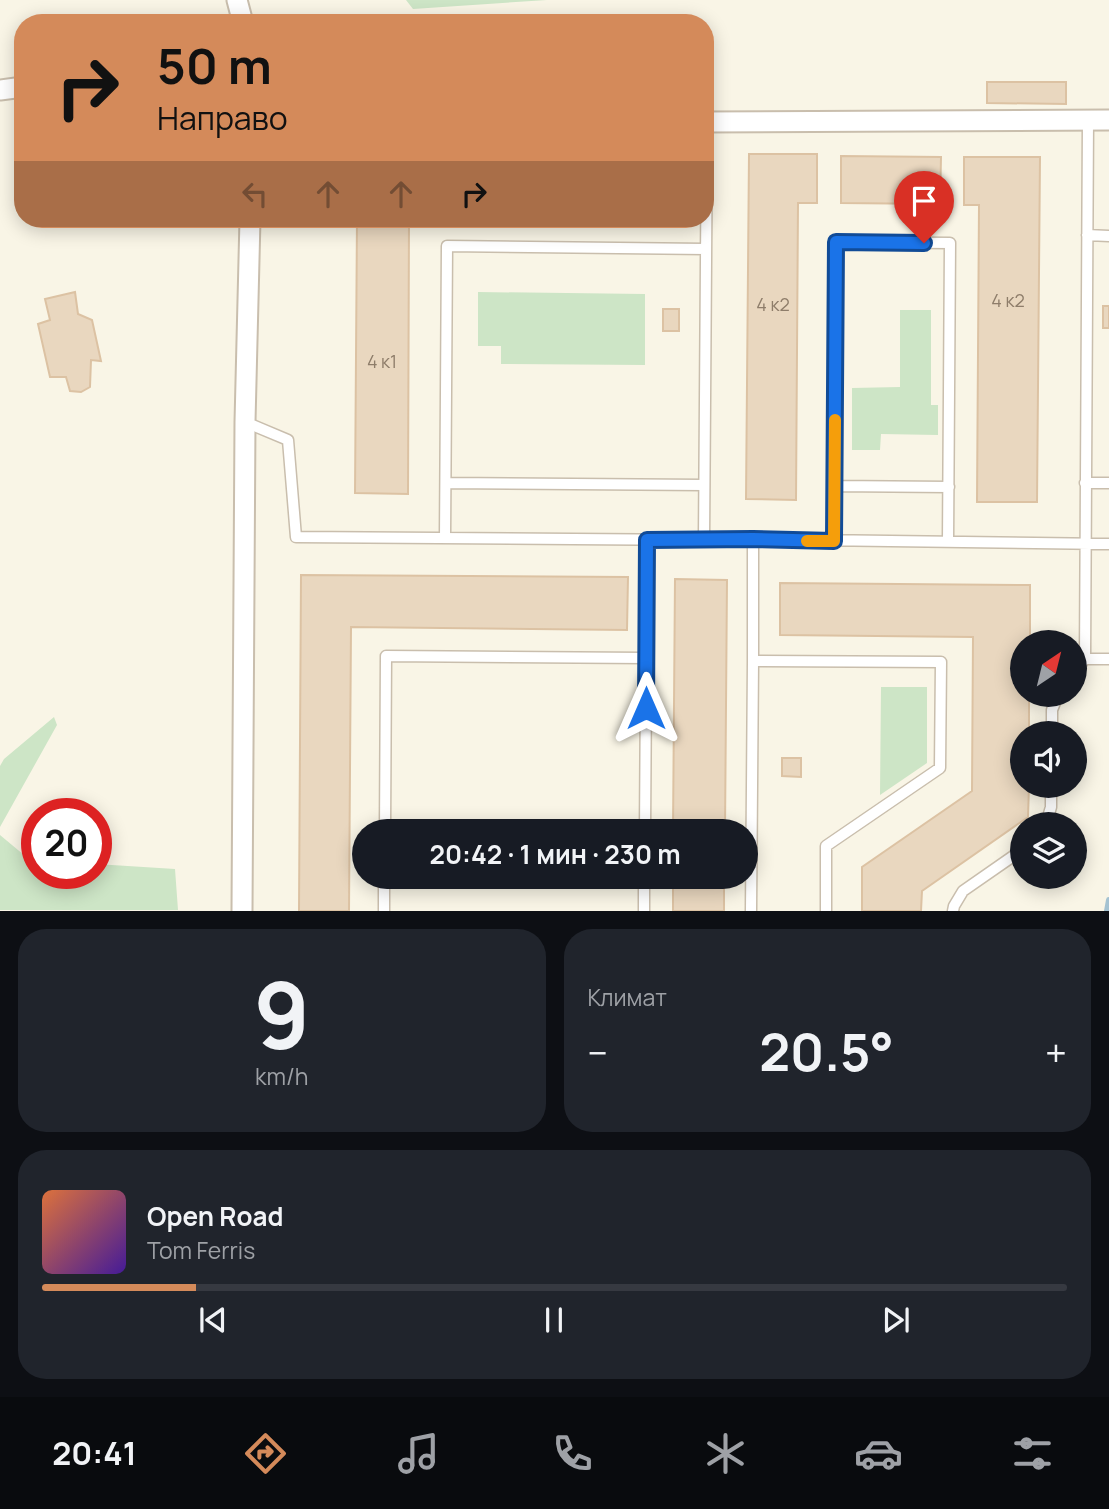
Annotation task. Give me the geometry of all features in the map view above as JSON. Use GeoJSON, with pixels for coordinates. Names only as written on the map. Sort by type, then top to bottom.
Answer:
{"type":"FeatureCollection","features":[{"type":"Feature","properties":{"kind":"street"},"geometry":{"type":"LineString","coordinates":[[714,122],[1109,120]]}},
{"type":"Feature","properties":{"kind":"street"},"geometry":{"type":"LineString","coordinates":[[242,911],[245,422],[250,228]]}},
{"type":"Feature","properties":{"kind":"lane"},"geometry":{"type":"LineString","coordinates":[[1085,630],[1088,120]]}},
{"type":"Feature","properties":{"kind":"lane"},"geometry":{"type":"LineString","coordinates":[[704,540],[706,228]]}},
{"type":"Feature","properties":{"kind":"lane"},"geometry":{"type":"LineString","coordinates":[[1087,235],[1109,236]]}},
{"type":"Feature","properties":{"kind":"lane"},"geometry":{"type":"LineString","coordinates":[[834,541],[836,242],[950,243],[948,542]]}},
{"type":"Feature","properties":{"kind":"lane"},"geometry":{"type":"LineString","coordinates":[[445,538],[447,246],[706,249]]}},
{"type":"Feature","properties":{"kind":"lane"},"geometry":{"type":"LineString","coordinates":[[245,422],[288,440],[296,537],[1109,544]]}},
{"type":"Feature","properties":{"kind":"lane"},"geometry":{"type":"LineString","coordinates":[[446,483],[704,485]]}},
{"type":"Feature","properties":{"kind":"lane"},"geometry":{"type":"LineString","coordinates":[[1085,483],[1109,483]]}},
{"type":"Feature","properties":{"kind":"lane"},"geometry":{"type":"LineString","coordinates":[[834,485],[949,487]]}},
{"type":"Feature","properties":{"kind":"lane"},"geometry":{"type":"LineString","coordinates":[[751,911],[753,539]]}},
{"type":"Feature","properties":{"kind":"lane"},"geometry":{"type":"LineString","coordinates":[[645,819],[647,540]]}},
{"type":"Feature","properties":{"kind":"lane"},"geometry":{"type":"LineString","coordinates":[[385,819],[386,656],[646,659]]}},
{"type":"Feature","properties":{"kind":"lane"},"geometry":{"type":"LineString","coordinates":[[1087,659],[1109,659]]}},
{"type":"Feature","properties":{"kind":"lane"},"geometry":{"type":"LineString","coordinates":[[752,661],[941,662],[940,768],[826,846],[826,911]]}},
{"type":"Feature","properties":{"kind":"lane"},"geometry":{"type":"LineString","coordinates":[[953,911],[963,891],[1010,858]]}},
{"type":"Feature","properties":{"kind":"lane"},"geometry":{"type":"LineString","coordinates":[[384,889],[384,911]]}},
{"type":"Feature","properties":{"kind":"lane"},"geometry":{"type":"LineString","coordinates":[[644,889],[644,911]]}},
{"type":"Feature","properties":{"kind":"green space"},"geometry":{"type":"Polygon","coordinates":[[[406,0],[547,0],[413,9],[406,0]]]}},
{"type":"Feature","properties":{"kind":"green space"},"geometry":{"type":"Polygon","coordinates":[[[478,292],[645,294],[645,365],[501,364],[501,346],[478,346],[478,292]]]}},
{"type":"Feature","properties":{"kind":"green space"},"geometry":{"type":"Polygon","coordinates":[[[900,310],[931,310],[931,405],[938,405],[938,435],[881,434],[880,450],[852,450],[852,388],[900,387],[900,310]]]}},
{"type":"Feature","properties":{"kind":"green space"},"geometry":{"type":"Polygon","coordinates":[[[881,687],[927,687],[927,763],[880,795],[881,687]]]}},
{"type":"Feature","properties":{"kind":"green space"},"geometry":{"type":"Polygon","coordinates":[[[54,717],[57,725],[0,827],[0,766],[4,759],[54,717]]]}},
{"type":"Feature","properties":{"kind":"green space"},"geometry":{"type":"Polygon","coordinates":[[[0,835],[21,852],[21,889],[112,889],[112,865],[175,869],[178,910],[0,910],[0,835]]]}},
{"type":"Feature","properties":{"kind":"building"},"geometry":{"type":"Polygon","coordinates":[[[987,82],[1066,82],[1066,104],[987,103],[987,82]]]}},
{"type":"Feature","properties":{"kind":"building"},"geometry":{"type":"Polygon","coordinates":[[[749,154],[817,154],[817,203],[798,203],[796,500],[746,499],[749,154]]]}},
{"type":"Feature","properties":{"kind":"building"},"geometry":{"type":"Polygon","coordinates":[[[841,156],[941,157],[940,204],[841,203],[841,156]]]}},
{"type":"Feature","properties":{"kind":"building"},"geometry":{"type":"Polygon","coordinates":[[[964,157],[1040,157],[1037,502],[977,502],[979,205],[964,205],[964,157]]]}},
{"type":"Feature","properties":{"kind":"building"},"geometry":{"type":"Polygon","coordinates":[[[357,228],[409,228],[408,494],[355,493],[357,228]]]}},
{"type":"Feature","properties":{"kind":"building"},"geometry":{"type":"Polygon","coordinates":[[[75,292],[78,314],[92,320],[101,361],[91,360],[90,387],[81,392],[70,391],[66,377],[50,377],[38,324],[50,320],[45,299],[75,292]]]}},
{"type":"Feature","properties":{"kind":"building"},"geometry":{"type":"Polygon","coordinates":[[[1103,306],[1109,306],[1109,328],[1103,328],[1103,306]]]}},
{"type":"Feature","properties":{"kind":"building"},"geometry":{"type":"Polygon","coordinates":[[[663,309],[679,309],[679,331],[663,331],[663,309]]]}},
{"type":"Feature","properties":{"kind":"building"},"geometry":{"type":"Polygon","coordinates":[[[301,575],[628,577],[627,630],[351,627],[349,911],[299,911],[301,575]]]}},
{"type":"Feature","properties":{"kind":"building"},"geometry":{"type":"Polygon","coordinates":[[[675,579],[727,580],[725,819],[673,819],[675,579]]]}},
{"type":"Feature","properties":{"kind":"building"},"geometry":{"type":"Polygon","coordinates":[[[780,583],[1030,585],[1030,630],[1010,630],[1010,707],[1029,707],[1029,721],[1010,721],[1010,798],[1029,798],[1028,812],[1010,812],[1010,830],[922,891],[921,911],[862,911],[862,867],[972,791],[973,637],[780,635],[780,583]]]}},
{"type":"Feature","properties":{"kind":"building"},"geometry":{"type":"Polygon","coordinates":[[[782,758],[801,758],[801,777],[782,776],[782,758]]]}},
{"type":"Feature","properties":{"kind":"building"},"geometry":{"type":"Polygon","coordinates":[[[673,889],[724,889],[724,911],[673,911],[673,889]]]}},
{"type":"Feature","properties":{"kind":"waterway"},"geometry":{"type":"LineString","coordinates":[[1107,911],[1109,900]]}},
{"type":"Feature","properties":{"kind":"slow traffic"},"geometry":{"type":"LineString","coordinates":[[807,541],[834,541],[835,420]]}},
{"type":"Feature","properties":{"kind":"route"},"geometry":{"type":"LineString","coordinates":[[646,708],[647,540],[834,541],[836,242],[924,243]]}}]}
